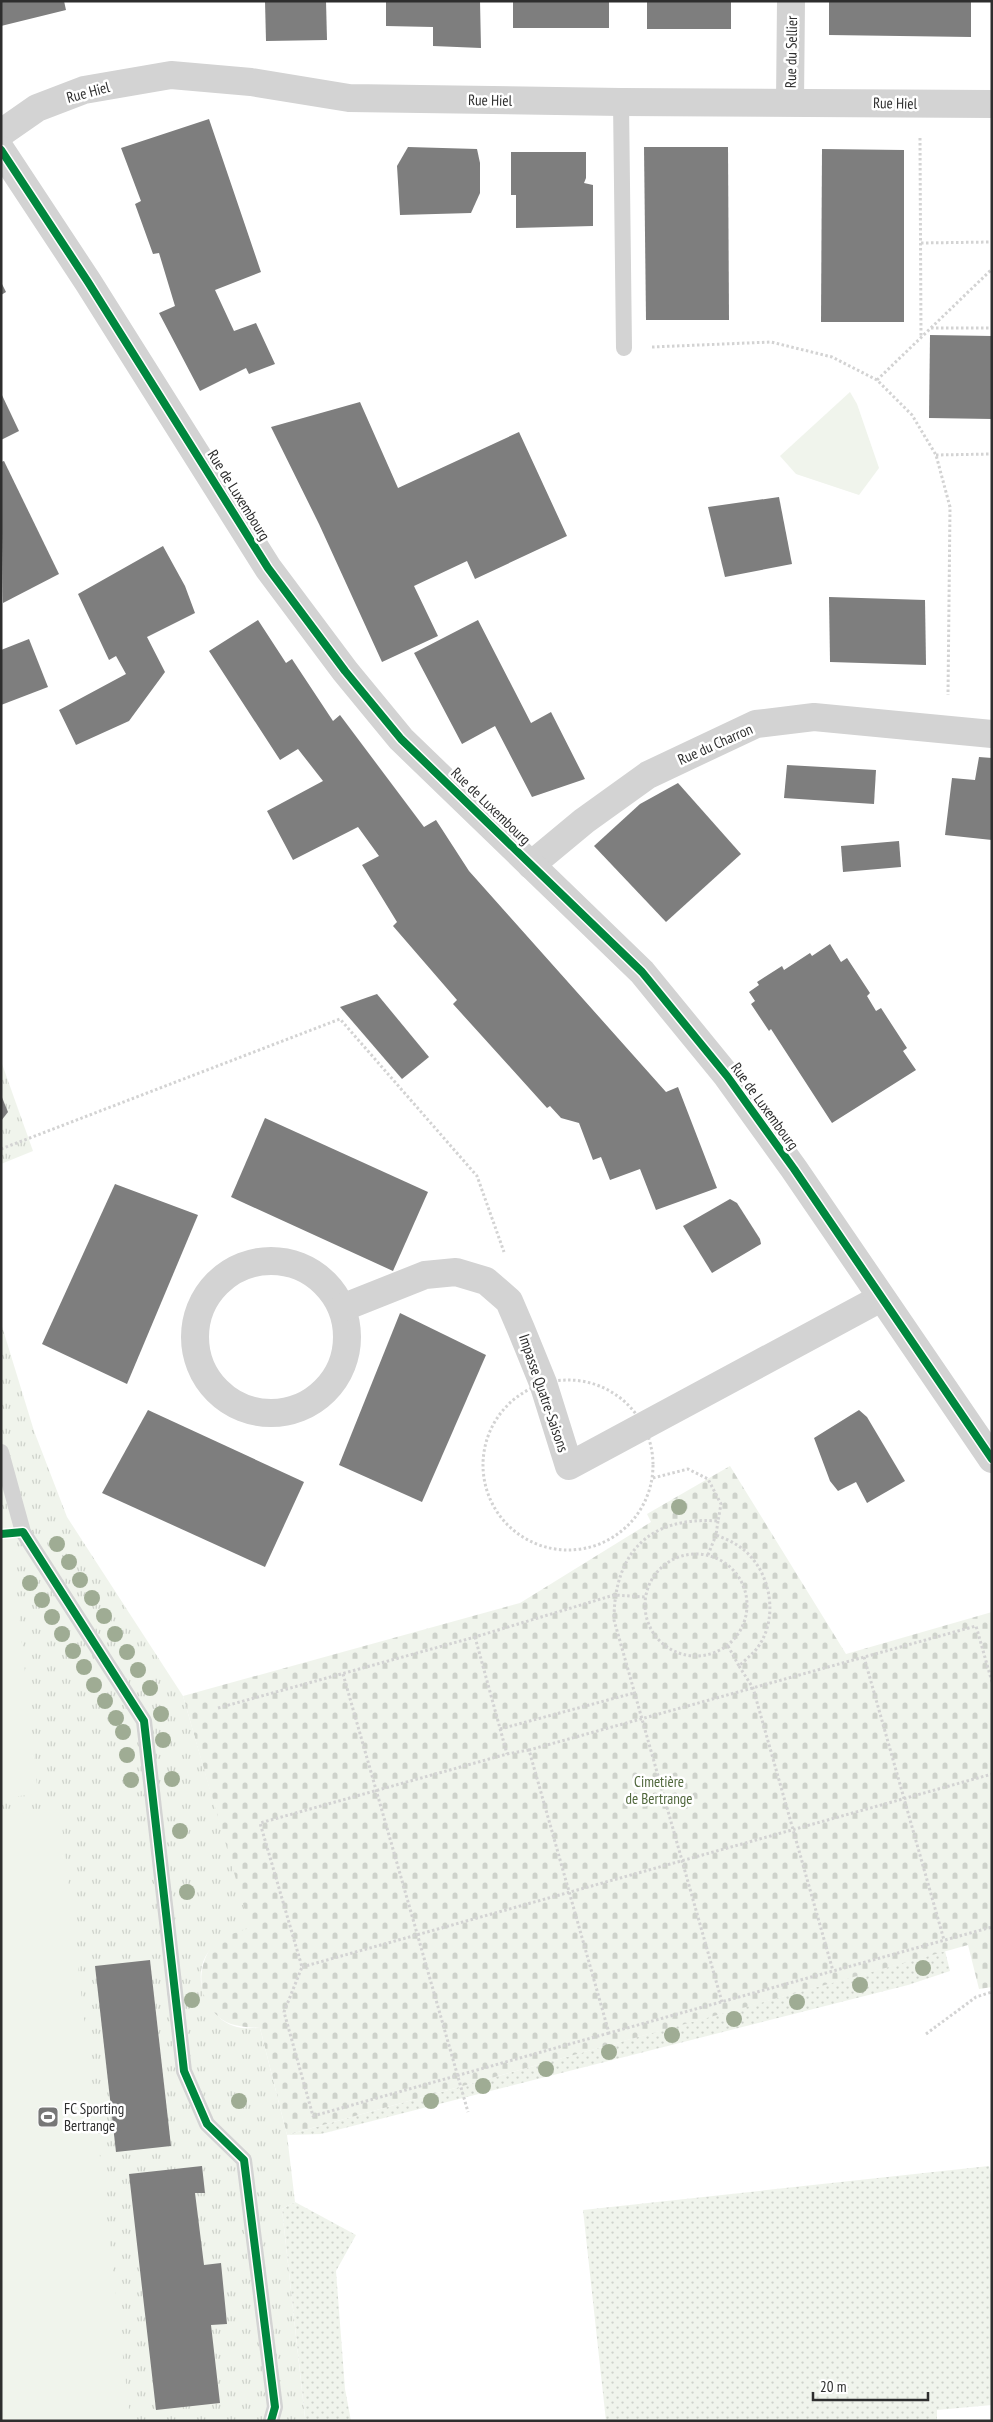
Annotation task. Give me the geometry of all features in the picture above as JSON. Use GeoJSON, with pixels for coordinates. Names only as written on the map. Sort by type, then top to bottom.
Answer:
{"type":"FeatureCollection","features":[{"type":"Feature","properties":{"kind":"street","name":"Rue du Sellier"},"geometry":{"type":"LineString","coordinates":[[790,102],[792,1]]}},
{"type":"Feature","properties":{"kind":"street","name":"Rue Hiel"},"geometry":{"type":"LineString","coordinates":[[1,133],[37,108],[84,90],[171,75],[251,82],[349,98],[992,104]]}},
{"type":"Feature","properties":{"kind":"street","name":"Rue de Luxembourg"},"geometry":{"type":"LineString","coordinates":[[1,150],[88,282],[268,568],[345,671],[401,739],[642,972],[728,1076],[794,1169],[992,1459]]}},
{"type":"Feature","properties":{"kind":"street","name":"Rue du Charron"},"geometry":{"type":"LineString","coordinates":[[531,864],[584,821],[648,775],[756,724],[814,717],[992,734]]}},
{"type":"Feature","properties":{"kind":"street"},"geometry":{"type":"LineString","coordinates":[[268,1260],[299,1266],[326,1283],[342,1308],[348,1336],[341,1368],[324,1393],[298,1409],[270,1414],[238,1407],[213,1389],[195,1352],[195,1319],[204,1298],[222,1277],[242,1266],[268,1260]]}},
{"type":"Feature","properties":{"kind":"street","name":"Impasse Quatre-Saisons"},"geometry":{"type":"LineString","coordinates":[[342,1308],[425,1275],[456,1272],[486,1281],[508,1301],[543,1383],[569,1466],[881,1298]]}},
{"type":"Feature","properties":{"kind":"lane"},"geometry":{"type":"LineString","coordinates":[[621,102],[624,348]]}},
{"type":"Feature","properties":{"kind":"lane"},"geometry":{"type":"LineString","coordinates":[[1,1452],[23,1532],[144,1721],[184,2071],[207,2124],[244,2160],[275,2406],[271,2421]]}},
{"type":"Feature","properties":{"kind":"path"},"geometry":{"type":"LineString","coordinates":[[920,103],[921,338]]}},
{"type":"Feature","properties":{"kind":"path"},"geometry":{"type":"LineString","coordinates":[[921,243],[992,242]]}},
{"type":"Feature","properties":{"kind":"path"},"geometry":{"type":"LineString","coordinates":[[877,380],[992,268]]}},
{"type":"Feature","properties":{"kind":"path"},"geometry":{"type":"LineString","coordinates":[[930,328],[992,328]]}},
{"type":"Feature","properties":{"kind":"path"},"geometry":{"type":"LineString","coordinates":[[624,348],[771,342],[832,357],[877,380],[912,414],[936,455],[950,507],[948,682],[945,729]]}},
{"type":"Feature","properties":{"kind":"path"},"geometry":{"type":"LineString","coordinates":[[936,455],[992,454]]}},
{"type":"Feature","properties":{"kind":"path"},"geometry":{"type":"LineString","coordinates":[[1,1149],[340,1019],[477,1176],[513,1279],[508,1301]]}},
{"type":"Feature","properties":{"kind":"path"},"geometry":{"type":"LineString","coordinates":[[653,1478],[688,1469],[708,1478],[720,1504],[716,1534],[708,1555]]}},
{"type":"Feature","properties":{"kind":"path"},"geometry":{"type":"LineString","coordinates":[[718,1521],[694,1519],[671,1524],[650,1535],[633,1551],[620,1572],[614,1594],[614,1620],[722,2002]]}},
{"type":"Feature","properties":{"kind":"path"},"geometry":{"type":"LineString","coordinates":[[716,1534],[740,1547],[760,1567],[769,1592],[769,1620],[759,1646],[739,1666]]}},
{"type":"Feature","properties":{"kind":"path"},"geometry":{"type":"LineString","coordinates":[[691,1554],[708,1555],[723,1562],[736,1572],[744,1587],[748,1603],[746,1619],[739,1634],[728,1646],[712,1655],[695,1657],[678,1654],[663,1645],[652,1631],[646,1615],[645,1597],[651,1581],[661,1568],[675,1558],[691,1554]]}},
{"type":"Feature","properties":{"kind":"path"},"geometry":{"type":"LineString","coordinates":[[218,1708],[475,1637],[614,1594],[645,1597]]}},
{"type":"Feature","properties":{"kind":"path"},"geometry":{"type":"LineString","coordinates":[[992,1682],[976,1626],[529,1750],[507,1754],[376,1789],[260,1823],[302,1967],[284,2012],[313,2116],[992,1927]]}},
{"type":"Feature","properties":{"kind":"path"},"geometry":{"type":"LineString","coordinates":[[475,1637],[507,1754]]}},
{"type":"Feature","properties":{"kind":"path"},"geometry":{"type":"LineString","coordinates":[[728,1646],[753,1688],[833,1971]]}},
{"type":"Feature","properties":{"kind":"path"},"geometry":{"type":"LineString","coordinates":[[864,1657],[944,1940]]}},
{"type":"Feature","properties":{"kind":"path"},"geometry":{"type":"LineString","coordinates":[[343,1674],[468,2112]]}},
{"type":"Feature","properties":{"kind":"path"},"geometry":{"type":"LineString","coordinates":[[500,1729],[634,1693]]}},
{"type":"Feature","properties":{"kind":"path"},"geometry":{"type":"LineString","coordinates":[[529,1750],[608,2033]]}},
{"type":"Feature","properties":{"kind":"path"},"geometry":{"type":"LineString","coordinates":[[302,1967],[992,1774]]}},
{"type":"Feature","properties":{"kind":"path"},"geometry":{"type":"LineString","coordinates":[[926,2034],[976,1997],[992,1992]]}},
{"type":"Feature","properties":{"kind":"green space"},"geometry":{"type":"Polygon","coordinates":[[[850,392],[857,404],[879,468],[859,495],[796,474],[780,456],[850,392]]]}},
{"type":"Feature","properties":{"kind":"green space"},"geometry":{"type":"Polygon","coordinates":[[[1,1061],[33,1151],[1,1164],[1,1061]]]}},
{"type":"Feature","properties":{"kind":"green space"},"geometry":{"type":"Polygon","coordinates":[[[1,1323],[34,1431],[67,1517],[183,1696],[250,1928],[233,1933],[214,1945],[204,1960],[201,1971],[201,1983],[209,2006],[226,2022],[240,2028],[260,2028],[287,2135],[295,2202],[282,2209],[305,2418],[303,2421],[1,2421],[1,1323]]]}},
{"type":"Feature","properties":{"kind":"green space","name":"Cimetière de Bertrange"},"geometry":{"type":"Polygon","coordinates":[[[730,1466],[846,1654],[992,1612],[992,1987],[979,1989],[968,1945],[287,2135],[260,2028],[238,2026],[222,2020],[209,2007],[204,1996],[202,1972],[204,1961],[210,1950],[217,1941],[227,1934],[249,1928],[183,1696],[520,1603],[651,1522],[647,1514],[730,1466]]]}},
{"type":"Feature","properties":{"kind":"green space"},"geometry":{"type":"Polygon","coordinates":[[[11,1541],[38,1794],[1,1798],[1,1542],[11,1541]]]}},
{"type":"Feature","properties":{"kind":"green space","name":"FC Sporting Bertrange"},"geometry":{"type":"Polygon","coordinates":[[[60,1809],[130,2418],[109,2421],[1,2421],[1,1816],[60,1809]]]}},
{"type":"Feature","properties":{"kind":"green space"},"geometry":{"type":"Polygon","coordinates":[[[945,1951],[950,1971],[908,1985],[321,2134],[287,2135],[945,1951]]]}},
{"type":"Feature","properties":{"kind":"green space"},"geometry":{"type":"Polygon","coordinates":[[[989,2166],[992,2179],[992,2405],[937,2410],[937,2421],[606,2421],[583,2210],[989,2166]]]}},
{"type":"Feature","properties":{"kind":"green space"},"geometry":{"type":"Polygon","coordinates":[[[295,2202],[356,2235],[336,2271],[345,2389],[351,2421],[303,2421],[305,2417],[282,2209],[295,2202]]]}},
{"type":"Feature","properties":{"kind":"building"},"geometry":{"type":"Polygon","coordinates":[[[1,1],[64,1],[66,10],[1,26],[1,1]]]}},
{"type":"Feature","properties":{"kind":"building"},"geometry":{"type":"Polygon","coordinates":[[[265,1],[326,1],[327,40],[266,41],[265,1]]]}},
{"type":"Feature","properties":{"kind":"building"},"geometry":{"type":"Polygon","coordinates":[[[386,1],[480,1],[481,48],[433,46],[433,27],[386,26],[386,1]]]}},
{"type":"Feature","properties":{"kind":"building"},"geometry":{"type":"Polygon","coordinates":[[[513,1],[609,1],[609,28],[513,28],[513,1]]]}},
{"type":"Feature","properties":{"kind":"building"},"geometry":{"type":"Polygon","coordinates":[[[647,1],[731,1],[731,29],[647,29],[647,1]]]}},
{"type":"Feature","properties":{"kind":"building"},"geometry":{"type":"Polygon","coordinates":[[[829,1],[971,1],[971,37],[829,35],[829,1]]]}},
{"type":"Feature","properties":{"kind":"building"},"geometry":{"type":"Polygon","coordinates":[[[209,119],[261,272],[215,290],[234,331],[256,323],[275,364],[249,374],[246,368],[200,391],[159,313],[175,306],[159,253],[153,254],[135,204],[141,201],[121,148],[209,119]]]}},
{"type":"Feature","properties":{"kind":"building"},"geometry":{"type":"Polygon","coordinates":[[[408,147],[477,149],[480,163],[480,193],[471,213],[400,215],[397,166],[408,147]]]}},
{"type":"Feature","properties":{"kind":"building"},"geometry":{"type":"Polygon","coordinates":[[[644,147],[728,147],[729,320],[646,320],[644,147]]]}},
{"type":"Feature","properties":{"kind":"building"},"geometry":{"type":"Polygon","coordinates":[[[822,149],[904,150],[904,322],[821,322],[822,149]]]}},
{"type":"Feature","properties":{"kind":"building"},"geometry":{"type":"Polygon","coordinates":[[[511,152],[586,152],[586,178],[584,183],[593,185],[593,226],[516,228],[516,195],[511,195],[511,152]]]}},
{"type":"Feature","properties":{"kind":"building"},"geometry":{"type":"Polygon","coordinates":[[[1,282],[6,292],[1,295],[1,282]]]}},
{"type":"Feature","properties":{"kind":"building"},"geometry":{"type":"Polygon","coordinates":[[[930,335],[992,336],[992,419],[929,418],[930,335]]]}},
{"type":"Feature","properties":{"kind":"building"},"geometry":{"type":"Polygon","coordinates":[[[1,393],[19,431],[1,440],[1,393]]]}},
{"type":"Feature","properties":{"kind":"building"},"geometry":{"type":"Polygon","coordinates":[[[360,402],[398,488],[519,432],[567,536],[475,579],[467,561],[414,586],[438,636],[382,662],[319,524],[271,427],[360,402]]]}},
{"type":"Feature","properties":{"kind":"building"},"geometry":{"type":"Polygon","coordinates":[[[4,461],[59,574],[3,603],[1,462],[4,461]]]}},
{"type":"Feature","properties":{"kind":"building"},"geometry":{"type":"Polygon","coordinates":[[[779,497],[792,564],[725,577],[708,507],[779,497]]]}},
{"type":"Feature","properties":{"kind":"building"},"geometry":{"type":"Polygon","coordinates":[[[163,546],[185,586],[195,613],[147,637],[165,672],[129,721],[76,745],[59,710],[126,674],[116,656],[109,660],[78,594],[163,546]]]}},
{"type":"Feature","properties":{"kind":"building"},"geometry":{"type":"Polygon","coordinates":[[[829,597],[925,600],[926,665],[830,662],[829,597]]]}},
{"type":"Feature","properties":{"kind":"building"},"geometry":{"type":"Polygon","coordinates":[[[258,620],[286,663],[292,659],[333,721],[340,715],[424,827],[436,820],[469,871],[666,1092],[678,1087],[717,1188],[656,1210],[640,1169],[610,1180],[601,1157],[593,1160],[579,1123],[561,1118],[550,1106],[547,1108],[453,1004],[457,1000],[393,926],[397,922],[362,865],[379,856],[358,827],[293,860],[267,811],[323,781],[298,749],[280,760],[209,651],[258,620]]]}},
{"type":"Feature","properties":{"kind":"building"},"geometry":{"type":"Polygon","coordinates":[[[478,620],[531,723],[551,712],[585,779],[532,797],[495,726],[462,744],[414,653],[478,620]]]}},
{"type":"Feature","properties":{"kind":"building"},"geometry":{"type":"Polygon","coordinates":[[[29,639],[48,687],[1,705],[1,650],[29,639]]]}},
{"type":"Feature","properties":{"kind":"building"},"geometry":{"type":"Polygon","coordinates":[[[979,757],[992,758],[992,840],[945,835],[952,778],[975,780],[979,757]]]}},
{"type":"Feature","properties":{"kind":"building"},"geometry":{"type":"Polygon","coordinates":[[[787,765],[876,770],[874,804],[784,798],[787,765]]]}},
{"type":"Feature","properties":{"kind":"building"},"geometry":{"type":"Polygon","coordinates":[[[678,783],[741,854],[666,922],[594,846],[640,804],[678,783]]]}},
{"type":"Feature","properties":{"kind":"building"},"geometry":{"type":"Polygon","coordinates":[[[899,841],[901,867],[843,872],[841,846],[899,841]]]}},
{"type":"Feature","properties":{"kind":"building"},"geometry":{"type":"Polygon","coordinates":[[[830,944],[841,962],[847,958],[870,993],[867,996],[876,1011],[881,1008],[907,1048],[903,1051],[916,1070],[832,1123],[771,1029],[769,1031],[751,1004],[755,1001],[749,992],[759,985],[757,982],[782,966],[784,970],[810,953],[812,956],[830,944]]]}},
{"type":"Feature","properties":{"kind":"building"},"geometry":{"type":"Polygon","coordinates":[[[377,994],[429,1057],[402,1079],[340,1007],[377,994]]]}},
{"type":"Feature","properties":{"kind":"building"},"geometry":{"type":"Polygon","coordinates":[[[1,1095],[8,1112],[1,1121],[1,1095]]]}},
{"type":"Feature","properties":{"kind":"building"},"geometry":{"type":"Polygon","coordinates":[[[265,1118],[428,1192],[393,1271],[231,1197],[265,1118]]]}},
{"type":"Feature","properties":{"kind":"building"},"geometry":{"type":"Polygon","coordinates":[[[115,1184],[198,1215],[127,1384],[42,1344],[115,1184]]]}},
{"type":"Feature","properties":{"kind":"building"},"geometry":{"type":"Polygon","coordinates":[[[730,1199],[737,1203],[760,1239],[761,1244],[712,1273],[683,1226],[730,1199]]]}},
{"type":"Feature","properties":{"kind":"building"},"geometry":{"type":"Polygon","coordinates":[[[400,1313],[486,1355],[422,1502],[339,1465],[400,1313]]]}},
{"type":"Feature","properties":{"kind":"building"},"geometry":{"type":"Polygon","coordinates":[[[148,1410],[304,1482],[265,1567],[102,1493],[148,1410]]]}},
{"type":"Feature","properties":{"kind":"building"},"geometry":{"type":"Polygon","coordinates":[[[859,1410],[867,1417],[905,1481],[867,1503],[856,1482],[838,1491],[830,1481],[814,1438],[859,1410]]]}},
{"type":"Feature","properties":{"kind":"building"},"geometry":{"type":"Polygon","coordinates":[[[150,1960],[171,2146],[116,2152],[95,1966],[150,1960]]]}},
{"type":"Feature","properties":{"kind":"building"},"geometry":{"type":"Polygon","coordinates":[[[202,2166],[205,2193],[195,2193],[204,2265],[221,2263],[227,2324],[211,2325],[220,2403],[156,2410],[129,2174],[202,2166]]]}},
{"type":"Feature","properties":{"kind":"cycle path"},"geometry":{"type":"LineString","coordinates":[[1,150],[88,282],[268,568],[345,671],[401,739],[642,972],[727,1076],[794,1169],[992,1459]]}},
{"type":"Feature","properties":{"kind":"cycle path"},"geometry":{"type":"LineString","coordinates":[[1,1534],[23,1532],[144,1721],[184,2071],[207,2124],[244,2160],[275,2407],[271,2421]]}},
{"type":"Feature","properties":{"kind":"place","name":"FC Sporting Bertrange"},"geometry":{"type":"Point","coordinates":[48,2117]}}]}
